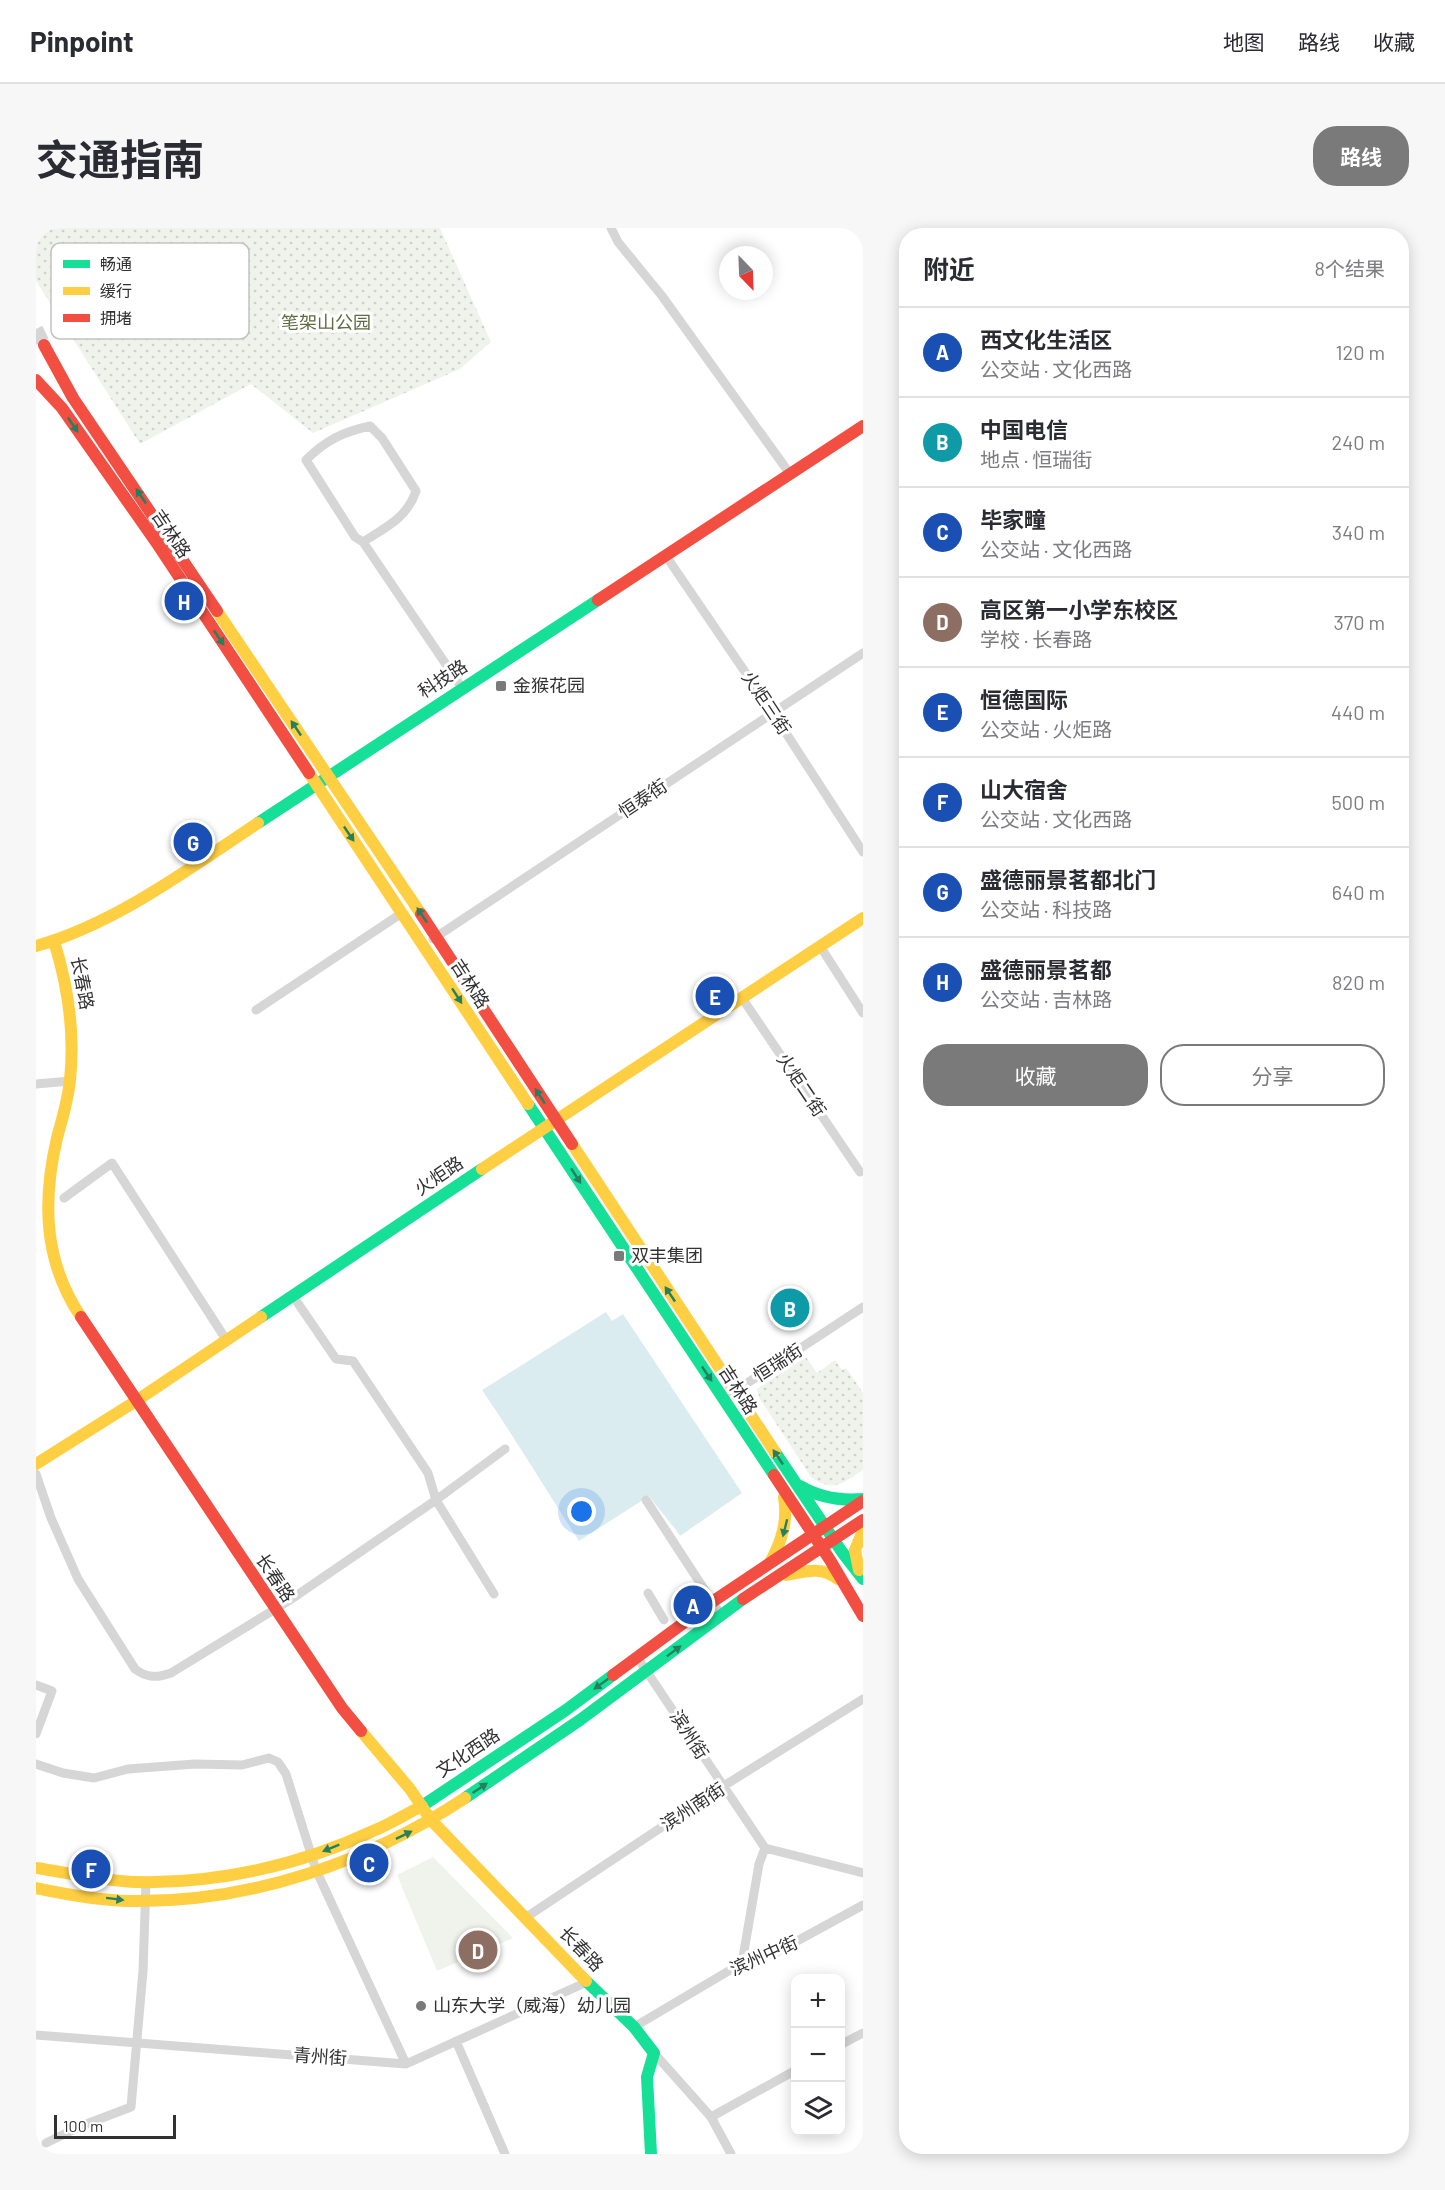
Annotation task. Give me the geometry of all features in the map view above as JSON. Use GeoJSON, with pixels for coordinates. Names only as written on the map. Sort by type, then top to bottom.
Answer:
{"type":"FeatureCollection","features":[{"type":"Feature","properties":{"kind":"main road","name":"吉林路"},"geometry":{"type":"LineString","coordinates":[[44,345],[74,398],[436,936],[796,1484],[862,1578]]}},
{"type":"Feature","properties":{"kind":"main road","name":"吉林路"},"geometry":{"type":"LineString","coordinates":[[36,380],[62,408],[156,542],[724,1399],[822,1548],[863,1616]]}},
{"type":"Feature","properties":{"kind":"main road","name":"科技路"},"geometry":{"type":"LineString","coordinates":[[36,946],[54,941],[138,902],[863,426]]}},
{"type":"Feature","properties":{"kind":"main road","name":"火炬路"},"geometry":{"type":"LineString","coordinates":[[36,1464],[227,1341],[555,1120],[863,918]]}},
{"type":"Feature","properties":{"kind":"main road","name":"长春路"},"geometry":{"type":"LineString","coordinates":[[54,941],[64,970],[72,1030],[68,1102],[60,1126],[46,1191],[47,1225],[50,1249],[57,1274],[69,1299],[342,1708],[431,1820],[587,1982],[634,2027],[654,2053]]}},
{"type":"Feature","properties":{"kind":"main road"},"geometry":{"type":"LineString","coordinates":[[796,1484],[828,1499],[863,1500]]}},
{"type":"Feature","properties":{"kind":"main road"},"geometry":{"type":"LineString","coordinates":[[768,1564],[778,1548],[786,1526],[788,1513],[782,1489]]}},
{"type":"Feature","properties":{"kind":"main road","name":"文化西路"},"geometry":{"type":"LineString","coordinates":[[36,1868],[135,1882],[187,1880],[244,1873],[311,1856],[372,1832],[422,1806],[566,1710],[712,1602],[863,1500]]}},
{"type":"Feature","properties":{"kind":"main road","name":"文化西路"},"geometry":{"type":"LineString","coordinates":[[36,1888],[134,1902],[190,1899],[254,1887],[316,1870],[379,1848],[431,1820],[576,1724],[721,1615],[863,1520]]}},
{"type":"Feature","properties":{"kind":"main road"},"geometry":{"type":"LineString","coordinates":[[862,1578],[854,1560],[855,1547],[863,1531]]}},
{"type":"Feature","properties":{"kind":"main road"},"geometry":{"type":"LineString","coordinates":[[779,1576],[813,1570],[829,1570],[845,1586]]}},
{"type":"Feature","properties":{"kind":"main road"},"geometry":{"type":"LineString","coordinates":[[651,2154],[647,2077],[654,2053]]}},
{"type":"Feature","properties":{"kind":"street"},"geometry":{"type":"LineString","coordinates":[[611,228],[618,242],[662,296],[790,474]]}},
{"type":"Feature","properties":{"kind":"street"},"geometry":{"type":"LineString","coordinates":[[363,542],[400,518],[411,505],[416,491],[382,438],[370,426],[323,443],[306,460],[355,537],[363,542],[462,688]]}},
{"type":"Feature","properties":{"kind":"street","name":"火炬三街"},"geometry":{"type":"LineString","coordinates":[[666,556],[773,713],[863,852]]}},
{"type":"Feature","properties":{"kind":"street","name":"恒泰街"},"geometry":{"type":"LineString","coordinates":[[423,945],[863,654]]}},
{"type":"Feature","properties":{"kind":"street"},"geometry":{"type":"LineString","coordinates":[[256,1010],[402,913]]}},
{"type":"Feature","properties":{"kind":"street"},"geometry":{"type":"LineString","coordinates":[[820,946],[863,1013]]}},
{"type":"Feature","properties":{"kind":"street","name":"火炬二街"},"geometry":{"type":"LineString","coordinates":[[742,998],[862,1174]]}},
{"type":"Feature","properties":{"kind":"street"},"geometry":{"type":"LineString","coordinates":[[36,1084],[70,1081]]}},
{"type":"Feature","properties":{"kind":"street"},"geometry":{"type":"LineString","coordinates":[[64,1198],[112,1163],[227,1341]]}},
{"type":"Feature","properties":{"kind":"street"},"geometry":{"type":"LineString","coordinates":[[293,1296],[336,1359],[352,1360],[428,1473],[436,1500],[494,1594]]}},
{"type":"Feature","properties":{"kind":"street","name":"恒瑞街"},"geometry":{"type":"LineString","coordinates":[[724,1399],[863,1307]]}},
{"type":"Feature","properties":{"kind":"street"},"geometry":{"type":"LineString","coordinates":[[36,1474],[51,1518],[78,1579],[135,1669],[142,1674],[158,1677],[171,1673],[290,1600],[436,1500],[505,1449]]}},
{"type":"Feature","properties":{"kind":"street"},"geometry":{"type":"LineString","coordinates":[[646,1500],[721,1615]]}},
{"type":"Feature","properties":{"kind":"street"},"geometry":{"type":"LineString","coordinates":[[648,1593],[664,1620]]}},
{"type":"Feature","properties":{"kind":"street","name":"滨州街"},"geometry":{"type":"LineString","coordinates":[[637,1658],[765,1848]]}},
{"type":"Feature","properties":{"kind":"street"},"geometry":{"type":"LineString","coordinates":[[36,1685],[52,1691],[36,1734]]}},
{"type":"Feature","properties":{"kind":"street","name":"滨州南街"},"geometry":{"type":"LineString","coordinates":[[525,1918],[722,1787],[863,1699]]}},
{"type":"Feature","properties":{"kind":"street"},"geometry":{"type":"LineString","coordinates":[[36,1764],[63,1773],[94,1779],[128,1769],[195,1764],[242,1765],[269,1758],[278,1762],[286,1774],[316,1870],[406,2064]]}},
{"type":"Feature","properties":{"kind":"street"},"geometry":{"type":"LineString","coordinates":[[741,1963],[759,1864],[765,1848],[863,1873]]}},
{"type":"Feature","properties":{"kind":"street"},"geometry":{"type":"LineString","coordinates":[[46,2143],[81,2126],[131,2107],[143,1971],[146,1882]]}},
{"type":"Feature","properties":{"kind":"street","name":"滨州中街"},"geometry":{"type":"LineString","coordinates":[[634,2027],[741,1963],[775,1953],[863,1905]]}},
{"type":"Feature","properties":{"kind":"street","name":"青州街"},"geometry":{"type":"LineString","coordinates":[[36,2035],[406,2064],[587,1982]]}},
{"type":"Feature","properties":{"kind":"street"},"geometry":{"type":"LineString","coordinates":[[845,2042],[863,2033]]}},
{"type":"Feature","properties":{"kind":"street"},"geometry":{"type":"LineString","coordinates":[[456,2042],[505,2154]]}},
{"type":"Feature","properties":{"kind":"street"},"geometry":{"type":"LineString","coordinates":[[654,2053],[711,2117],[731,2154]]}},
{"type":"Feature","properties":{"kind":"street"},"geometry":{"type":"LineString","coordinates":[[711,2117],[791,2072]]}},
{"type":"Feature","properties":{"kind":"green space","name":"笔架山公园"},"geometry":{"type":"Polygon","coordinates":[[[36,228],[440,228],[491,342],[460,369],[313,433],[251,384],[140,444],[73,339],[249,339],[249,243],[51,243],[51,305],[36,281],[36,228]]]}},
{"type":"Feature","properties":{"kind":"green space"},"geometry":{"type":"Polygon","coordinates":[[[806,1357],[817,1373],[835,1360],[842,1370],[846,1368],[863,1393],[863,1470],[838,1484],[825,1484],[811,1477],[760,1399],[757,1389],[806,1357]]]}},
{"type":"Feature","properties":{"kind":"green space"},"geometry":{"type":"Polygon","coordinates":[[[433,1857],[513,1938],[437,1971],[397,1875],[433,1857]]]}},
{"type":"Feature","properties":{"kind":"shaded area"},"geometry":{"type":"Polygon","coordinates":[[[606,1312],[612,1321],[623,1314],[742,1493],[680,1536],[649,1496],[579,1541],[482,1390],[606,1312]]]}},
{"type":"Feature","properties":{"kind":"waterway"},"geometry":{"type":"LineString","coordinates":[[36,2153],[44,2154]]}},
{"type":"Feature","properties":{"kind":"tunnel"},"geometry":{"type":"LineString","coordinates":[[36,329],[44,345]]}},
{"type":"Feature","properties":{"kind":"traffic: fast"},"geometry":{"type":"LineString","coordinates":[[258,823],[598,600]]}},
{"type":"Feature","properties":{"kind":"traffic: fast"},"geometry":{"type":"LineString","coordinates":[[528,1104],[774,1475]]}},
{"type":"Feature","properties":{"kind":"traffic: fast"},"geometry":{"type":"LineString","coordinates":[[261,1317],[482,1169]]}},
{"type":"Feature","properties":{"kind":"traffic: fast"},"geometry":{"type":"LineString","coordinates":[[775,1452],[842,1552],[863,1579]]}},
{"type":"Feature","properties":{"kind":"traffic: fast"},"geometry":{"type":"LineString","coordinates":[[800,1486],[830,1498],[863,1499]]}},
{"type":"Feature","properties":{"kind":"traffic: fast"},"geometry":{"type":"LineString","coordinates":[[465,1798],[580,1720],[743,1599]]}},
{"type":"Feature","properties":{"kind":"traffic: fast"},"geometry":{"type":"LineString","coordinates":[[422,1806],[566,1710],[613,1675]]}},
{"type":"Feature","properties":{"kind":"traffic: fast"},"geometry":{"type":"LineString","coordinates":[[586,1981],[634,2027],[654,2053],[647,2077],[651,2154]]}},
{"type":"Feature","properties":{"kind":"traffic: slow"},"geometry":{"type":"LineString","coordinates":[[217,611],[421,914]]}},
{"type":"Feature","properties":{"kind":"traffic: slow"},"geometry":{"type":"LineString","coordinates":[[309,773],[528,1104]]}},
{"type":"Feature","properties":{"kind":"traffic: slow"},"geometry":{"type":"LineString","coordinates":[[36,946],[94,924],[123,909],[179,876],[258,823]]}},
{"type":"Feature","properties":{"kind":"traffic: slow"},"geometry":{"type":"LineString","coordinates":[[482,1169],[863,918]]}},
{"type":"Feature","properties":{"kind":"traffic: slow"},"geometry":{"type":"LineString","coordinates":[[54,941],[63,975],[72,1045],[68,1095],[52,1162],[48,1208],[53,1253],[69,1296],[81,1317]]}},
{"type":"Feature","properties":{"kind":"traffic: slow"},"geometry":{"type":"LineString","coordinates":[[572,1144],[775,1452]]}},
{"type":"Feature","properties":{"kind":"traffic: slow"},"geometry":{"type":"LineString","coordinates":[[36,1464],[136,1401],[261,1317]]}},
{"type":"Feature","properties":{"kind":"traffic: slow"},"geometry":{"type":"LineString","coordinates":[[771,1561],[783,1530],[784,1497]]}},
{"type":"Feature","properties":{"kind":"traffic: slow"},"geometry":{"type":"LineString","coordinates":[[859,1570],[855,1550],[863,1531]]}},
{"type":"Feature","properties":{"kind":"traffic: slow"},"geometry":{"type":"LineString","coordinates":[[787,1575],[820,1571],[838,1579]]}},
{"type":"Feature","properties":{"kind":"traffic: slow"},"geometry":{"type":"LineString","coordinates":[[361,1731],[410,1789],[431,1820],[586,1981]]}},
{"type":"Feature","properties":{"kind":"traffic: slow"},"geometry":{"type":"LineString","coordinates":[[36,1888],[86,1897],[135,1901],[179,1899],[265,1886],[349,1859],[428,1821],[465,1798]]}},
{"type":"Feature","properties":{"kind":"traffic: slow"},"geometry":{"type":"LineString","coordinates":[[36,1868],[136,1882],[197,1880],[227,1876],[317,1854],[379,1828],[422,1806]]}},
{"type":"Feature","properties":{"kind":"traffic: jam"},"geometry":{"type":"LineString","coordinates":[[44,345],[73,398],[217,611]]}},
{"type":"Feature","properties":{"kind":"traffic: jam"},"geometry":{"type":"LineString","coordinates":[[36,380],[62,408],[156,542],[309,773]]}},
{"type":"Feature","properties":{"kind":"traffic: jam"},"geometry":{"type":"LineString","coordinates":[[598,600],[863,426]]}},
{"type":"Feature","properties":{"kind":"traffic: jam"},"geometry":{"type":"LineString","coordinates":[[421,914],[572,1144]]}},
{"type":"Feature","properties":{"kind":"traffic: jam"},"geometry":{"type":"LineString","coordinates":[[81,1317],[342,1708],[361,1731]]}},
{"type":"Feature","properties":{"kind":"traffic: jam"},"geometry":{"type":"LineString","coordinates":[[774,1475],[830,1560],[863,1616]]}},
{"type":"Feature","properties":{"kind":"traffic: jam"},"geometry":{"type":"LineString","coordinates":[[613,1675],[712,1602],[863,1501]]}},
{"type":"Feature","properties":{"kind":"traffic: jam"},"geometry":{"type":"LineString","coordinates":[[743,1599],[863,1520]]}},
{"type":"Feature","properties":{"kind":"place","name":"盛德丽景茗都"},"geometry":{"type":"Point","coordinates":[184,601]}},
{"type":"Feature","properties":{"kind":"place","name":"金猴花园"},"geometry":{"type":"Point","coordinates":[501,686]}},
{"type":"Feature","properties":{"kind":"place","name":"盛德丽景茗都北门"},"geometry":{"type":"Point","coordinates":[193,842]}},
{"type":"Feature","properties":{"kind":"place","name":"恒德国际"},"geometry":{"type":"Point","coordinates":[715,996]}},
{"type":"Feature","properties":{"kind":"place","name":"双丰集团"},"geometry":{"type":"Point","coordinates":[619,1256]}},
{"type":"Feature","properties":{"kind":"place","name":"中国电信"},"geometry":{"type":"Point","coordinates":[790,1308]}},
{"type":"Feature","properties":{"kind":"place","name":"西文化生活区"},"geometry":{"type":"Point","coordinates":[693,1605]}},
{"type":"Feature","properties":{"kind":"place","name":"毕家疃"},"geometry":{"type":"Point","coordinates":[369,1863]}},
{"type":"Feature","properties":{"kind":"place","name":"山大宿舍"},"geometry":{"type":"Point","coordinates":[91,1869]}},
{"type":"Feature","properties":{"kind":"place","name":"高区第一小学东校区"},"geometry":{"type":"Point","coordinates":[478,1950]}},
{"type":"Feature","properties":{"kind":"place","name":"山东大学（威海）幼儿园"},"geometry":{"type":"Point","coordinates":[421,2006]}}]}
